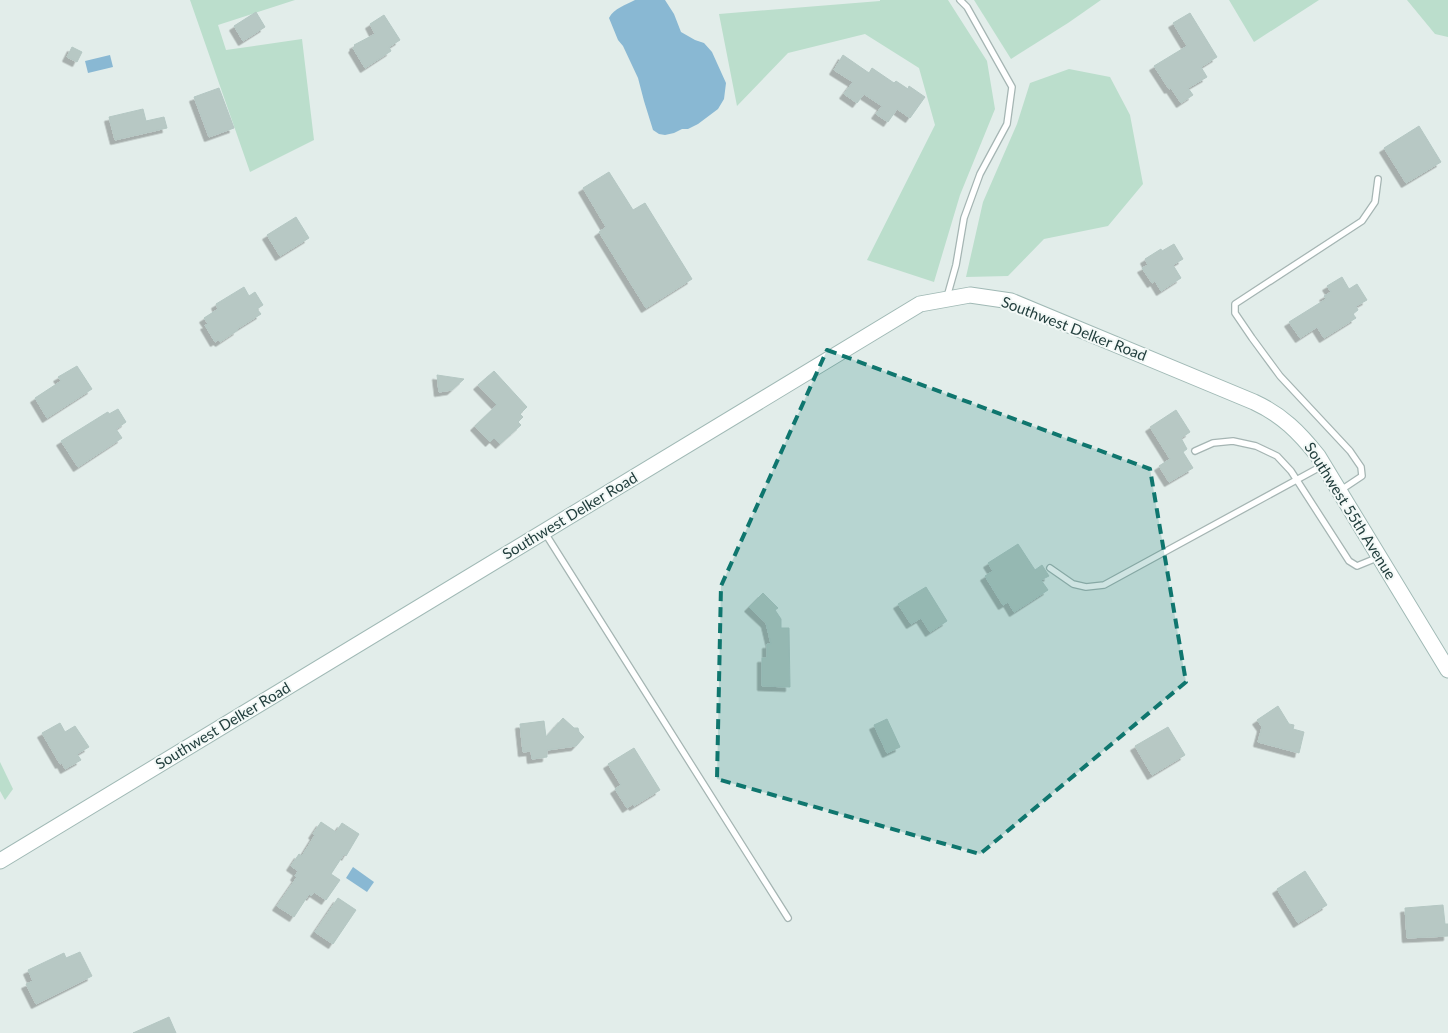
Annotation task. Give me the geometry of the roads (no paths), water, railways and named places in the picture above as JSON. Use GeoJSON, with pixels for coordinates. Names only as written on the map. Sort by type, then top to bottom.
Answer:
{"type":"FeatureCollection","features":[{"type":"Feature","properties":{"kind":"street","name":"Southwest Delker Road"},"geometry":{"type":"LineString","coordinates":[[0,861],[920,304],[970,294],[1011,301],[1163,364]]}},
{"type":"Feature","properties":{"kind":"street","name":"Southwest 55th Avenue"},"geometry":{"type":"LineString","coordinates":[[1163,364],[1268,408],[1295,429],[1324,466],[1448,670]]}},
{"type":"Feature","properties":{"kind":"lane"},"geometry":{"type":"LineString","coordinates":[[946,299],[956,265],[964,218],[980,174],[1007,124],[1012,87],[967,8],[960,0]]}},
{"type":"Feature","properties":{"kind":"lane"},"geometry":{"type":"LineString","coordinates":[[1339,491],[1362,476],[1361,467],[1350,451],[1280,376],[1235,313],[1235,304],[1362,221],[1375,202],[1378,179]]}},
{"type":"Feature","properties":{"kind":"lane"},"geometry":{"type":"LineString","coordinates":[[1195,451],[1213,443],[1233,441],[1256,446],[1277,456],[1291,472],[1349,561],[1357,566],[1379,557]]}},
{"type":"Feature","properties":{"kind":"lane"},"geometry":{"type":"LineString","coordinates":[[1050,568],[1073,584],[1086,587],[1104,585],[1324,466]]}},
{"type":"Feature","properties":{"kind":"lane"},"geometry":{"type":"LineString","coordinates":[[544,532],[788,918]]}},
{"type":"Feature","properties":{"kind":"water"},"geometry":{"type":"Polygon","coordinates":[[[635,0],[665,0],[674,14],[681,32],[704,43],[712,52],[726,83],[724,99],[718,109],[688,129],[682,129],[665,135],[653,130],[638,78],[609,18],[617,9],[635,0]]]}},
{"type":"Feature","properties":{"kind":"water"},"geometry":{"type":"Polygon","coordinates":[[[110,55],[113,67],[88,73],[85,61],[110,55]]]}},
{"type":"Feature","properties":{"kind":"water"},"geometry":{"type":"Polygon","coordinates":[[[353,867],[374,882],[367,892],[346,878],[353,867]]]}}]}
